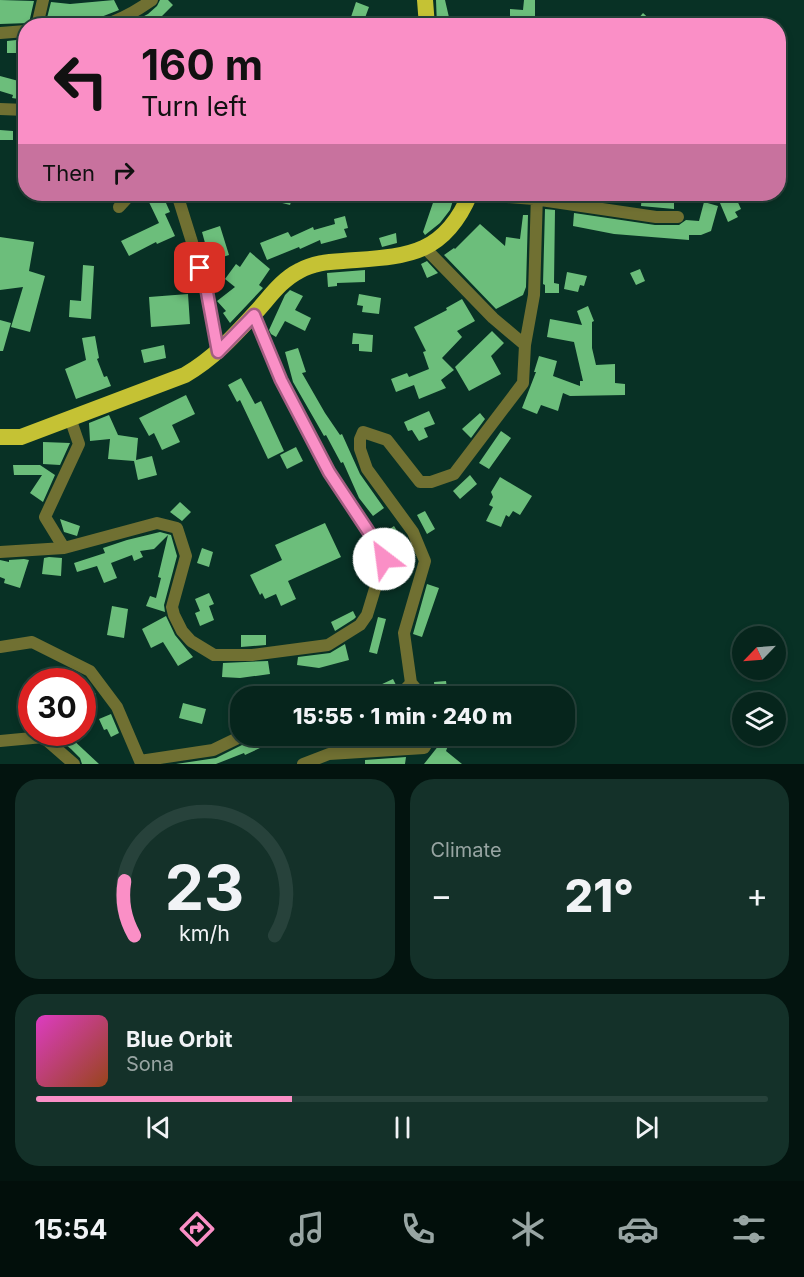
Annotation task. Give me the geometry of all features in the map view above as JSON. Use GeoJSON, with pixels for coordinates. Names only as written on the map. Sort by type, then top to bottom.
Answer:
{"type":"FeatureCollection","features":[{"type":"Feature","properties":{"kind":"highway"},"geometry":{"type":"LineString","coordinates":[[425,0],[426,18]]}},
{"type":"Feature","properties":{"kind":"highway"},"geometry":{"type":"LineString","coordinates":[[0,437],[21,437],[185,375],[206,363],[218,352],[280,285],[297,271],[316,263],[387,258],[410,254],[425,248],[455,222],[466,201]]}},
{"type":"Feature","properties":{"kind":"street"},"geometry":{"type":"LineString","coordinates":[[39,18],[43,0]]}},
{"type":"Feature","properties":{"kind":"street"},"geometry":{"type":"LineString","coordinates":[[122,18],[133,14],[152,0]]}},
{"type":"Feature","properties":{"kind":"street"},"geometry":{"type":"LineString","coordinates":[[0,33],[18,32]]}},
{"type":"Feature","properties":{"kind":"street"},"geometry":{"type":"LineString","coordinates":[[0,99],[18,108]]}},
{"type":"Feature","properties":{"kind":"street"},"geometry":{"type":"LineString","coordinates":[[0,109],[18,110]]}},
{"type":"Feature","properties":{"kind":"street"},"geometry":{"type":"LineString","coordinates":[[119,207],[125,201]]}},
{"type":"Feature","properties":{"kind":"street"},"geometry":{"type":"LineString","coordinates":[[179,201],[206,287],[218,352]]}},
{"type":"Feature","properties":{"kind":"street"},"geometry":{"type":"LineString","coordinates":[[414,686],[411,683],[404,633],[425,561],[413,532],[367,469],[360,449],[360,439],[363,432],[387,440],[420,482],[431,482],[454,474],[523,382],[525,345],[534,295],[537,201]]}},
{"type":"Feature","properties":{"kind":"street"},"geometry":{"type":"LineString","coordinates":[[565,201],[656,217],[678,217]]}},
{"type":"Feature","properties":{"kind":"street"},"geometry":{"type":"LineString","coordinates":[[425,248],[493,318],[525,345]]}},
{"type":"Feature","properties":{"kind":"street"},"geometry":{"type":"LineString","coordinates":[[0,552],[64,548],[157,523],[177,528],[186,556],[172,607],[174,615],[190,641],[213,655],[252,655],[328,645],[360,625],[366,615],[383,566],[382,552],[329,472],[281,380],[254,315]]}},
{"type":"Feature","properties":{"kind":"street"},"geometry":{"type":"LineString","coordinates":[[64,548],[45,517],[79,444],[70,418]]}},
{"type":"Feature","properties":{"kind":"street"},"geometry":{"type":"LineString","coordinates":[[0,647],[32,642],[90,671],[117,707],[140,761],[213,750],[230,742]]}},
{"type":"Feature","properties":{"kind":"street"},"geometry":{"type":"LineString","coordinates":[[408,686],[411,683]]}},
{"type":"Feature","properties":{"kind":"street"},"geometry":{"type":"LineString","coordinates":[[0,741],[43,737],[74,764]]}},
{"type":"Feature","properties":{"kind":"street"},"geometry":{"type":"LineString","coordinates":[[303,764],[329,754],[424,748],[425,746]]}},
{"type":"Feature","properties":{"kind":"building"},"geometry":{"type":"Polygon","coordinates":[[[0,0],[34,1],[30,18],[18,18],[18,23],[0,24],[0,0]]]}},
{"type":"Feature","properties":{"kind":"building"},"geometry":{"type":"Polygon","coordinates":[[[114,0],[119,10],[101,17],[47,18],[51,2],[70,4],[114,0]]]}},
{"type":"Feature","properties":{"kind":"building"},"geometry":{"type":"Polygon","coordinates":[[[160,0],[168,0],[173,5],[159,18],[140,18],[148,14],[160,0]]]}},
{"type":"Feature","properties":{"kind":"building"},"geometry":{"type":"Polygon","coordinates":[[[436,0],[445,0],[449,18],[437,18],[436,0]]]}},
{"type":"Feature","properties":{"kind":"building"},"geometry":{"type":"Polygon","coordinates":[[[524,0],[535,0],[535,18],[510,18],[510,9],[523,10],[524,0]]]}},
{"type":"Feature","properties":{"kind":"building"},"geometry":{"type":"Polygon","coordinates":[[[356,2],[369,7],[365,18],[351,18],[356,2]]]}},
{"type":"Feature","properties":{"kind":"building"},"geometry":{"type":"Polygon","coordinates":[[[643,13],[648,18],[639,18],[643,13]]]}},
{"type":"Feature","properties":{"kind":"building"},"geometry":{"type":"Polygon","coordinates":[[[18,40],[18,53],[7,53],[7,41],[18,40]]]}},
{"type":"Feature","properties":{"kind":"building"},"geometry":{"type":"Polygon","coordinates":[[[0,76],[18,81],[18,99],[0,91],[0,76]]]}},
{"type":"Feature","properties":{"kind":"building"},"geometry":{"type":"Polygon","coordinates":[[[0,130],[13,131],[13,140],[0,140],[0,130]]]}},
{"type":"Feature","properties":{"kind":"building"},"geometry":{"type":"Polygon","coordinates":[[[148,201],[165,201],[170,212],[165,214],[175,236],[157,244],[156,242],[129,256],[121,241],[159,223],[148,201]]]}},
{"type":"Feature","properties":{"kind":"building"},"geometry":{"type":"Polygon","coordinates":[[[274,201],[291,201],[290,205],[274,201]]]}},
{"type":"Feature","properties":{"kind":"building"},"geometry":{"type":"Polygon","coordinates":[[[434,201],[453,201],[450,210],[440,223],[425,235],[423,232],[434,201]]]}},
{"type":"Feature","properties":{"kind":"building"},"geometry":{"type":"Polygon","coordinates":[[[641,201],[674,201],[674,209],[641,206],[641,201]]]}},
{"type":"Feature","properties":{"kind":"building"},"geometry":{"type":"Polygon","coordinates":[[[737,201],[741,209],[735,212],[738,217],[728,222],[720,203],[737,201]]]}},
{"type":"Feature","properties":{"kind":"building"},"geometry":{"type":"Polygon","coordinates":[[[704,202],[718,206],[711,231],[701,235],[689,235],[689,240],[614,234],[573,226],[574,213],[655,225],[679,225],[686,220],[699,221],[704,202]]]}},
{"type":"Feature","properties":{"kind":"building"},"geometry":{"type":"Polygon","coordinates":[[[545,209],[555,210],[554,283],[559,284],[559,293],[545,293],[543,284],[545,209]]]}},
{"type":"Feature","properties":{"kind":"building"},"geometry":{"type":"Polygon","coordinates":[[[523,215],[528,215],[526,287],[523,295],[496,309],[444,255],[455,249],[480,224],[505,246],[506,237],[520,239],[523,215]]]}},
{"type":"Feature","properties":{"kind":"building"},"geometry":{"type":"Polygon","coordinates":[[[345,216],[348,228],[344,229],[347,237],[321,244],[320,240],[267,260],[260,243],[288,232],[291,237],[313,227],[314,230],[335,224],[334,219],[345,216]]]}},
{"type":"Feature","properties":{"kind":"building"},"geometry":{"type":"Polygon","coordinates":[[[220,226],[229,255],[210,261],[202,232],[220,226]]]}},
{"type":"Feature","properties":{"kind":"building"},"geometry":{"type":"Polygon","coordinates":[[[396,233],[397,243],[382,247],[379,238],[396,233]]]}},
{"type":"Feature","properties":{"kind":"building"},"geometry":{"type":"Polygon","coordinates":[[[0,237],[34,242],[29,271],[45,276],[30,332],[11,327],[23,287],[0,290],[0,237]]]}},
{"type":"Feature","properties":{"kind":"building"},"geometry":{"type":"Polygon","coordinates":[[[250,252],[270,269],[259,285],[263,288],[230,323],[223,313],[226,311],[217,301],[235,287],[225,279],[236,264],[240,267],[250,252]]]}},
{"type":"Feature","properties":{"kind":"building"},"geometry":{"type":"Polygon","coordinates":[[[427,261],[438,273],[427,278],[421,264],[427,261]]]}},
{"type":"Feature","properties":{"kind":"building"},"geometry":{"type":"Polygon","coordinates":[[[83,265],[94,266],[91,319],[69,317],[70,300],[81,301],[83,265]]]}},
{"type":"Feature","properties":{"kind":"building"},"geometry":{"type":"Polygon","coordinates":[[[640,269],[645,281],[636,285],[630,273],[640,269]]]}},
{"type":"Feature","properties":{"kind":"building"},"geometry":{"type":"Polygon","coordinates":[[[365,270],[365,282],[337,283],[337,286],[328,287],[327,273],[365,270]]]}},
{"type":"Feature","properties":{"kind":"building"},"geometry":{"type":"Polygon","coordinates":[[[567,272],[587,276],[584,286],[580,285],[578,292],[564,289],[567,272]]]}},
{"type":"Feature","properties":{"kind":"building"},"geometry":{"type":"Polygon","coordinates":[[[290,290],[303,296],[295,310],[311,318],[305,331],[285,321],[276,337],[269,330],[285,295],[290,290]]]}},
{"type":"Feature","properties":{"kind":"building"},"geometry":{"type":"Polygon","coordinates":[[[188,294],[190,324],[151,327],[149,297],[188,294]]]}},
{"type":"Feature","properties":{"kind":"building"},"geometry":{"type":"Polygon","coordinates":[[[359,294],[381,298],[379,314],[362,312],[363,306],[357,305],[359,294]]]}},
{"type":"Feature","properties":{"kind":"building"},"geometry":{"type":"Polygon","coordinates":[[[462,299],[475,321],[457,331],[462,337],[442,358],[454,370],[441,380],[446,388],[419,399],[414,385],[396,392],[391,379],[407,373],[409,377],[429,369],[423,352],[426,351],[414,327],[447,310],[446,308],[462,299]]]}},
{"type":"Feature","properties":{"kind":"building"},"geometry":{"type":"Polygon","coordinates":[[[588,306],[594,321],[592,322],[592,348],[596,365],[615,364],[615,383],[625,384],[625,395],[570,396],[563,393],[558,411],[541,405],[537,414],[522,408],[536,372],[534,372],[539,356],[557,361],[553,376],[580,386],[580,381],[583,381],[574,342],[547,337],[550,319],[582,325],[577,311],[588,306]]]}},
{"type":"Feature","properties":{"kind":"building"},"geometry":{"type":"Polygon","coordinates":[[[0,320],[11,323],[3,351],[0,351],[0,320]]]}},
{"type":"Feature","properties":{"kind":"building"},"geometry":{"type":"Polygon","coordinates":[[[492,331],[504,343],[491,356],[501,374],[469,391],[455,367],[492,331]]]}},
{"type":"Feature","properties":{"kind":"building"},"geometry":{"type":"Polygon","coordinates":[[[353,333],[373,335],[372,352],[359,351],[359,344],[352,344],[353,333]]]}},
{"type":"Feature","properties":{"kind":"building"},"geometry":{"type":"Polygon","coordinates":[[[95,336],[99,358],[97,359],[104,377],[107,376],[111,386],[76,399],[65,369],[86,360],[82,338],[95,336]]]}},
{"type":"Feature","properties":{"kind":"building"},"geometry":{"type":"Polygon","coordinates":[[[164,345],[166,358],[144,363],[141,350],[164,345]]]}},
{"type":"Feature","properties":{"kind":"building"},"geometry":{"type":"Polygon","coordinates":[[[298,348],[306,372],[302,373],[325,413],[340,435],[342,434],[360,474],[384,508],[373,516],[359,498],[343,462],[341,463],[326,435],[324,436],[293,382],[285,352],[298,348]]]}},
{"type":"Feature","properties":{"kind":"building"},"geometry":{"type":"Polygon","coordinates":[[[241,378],[255,404],[261,401],[284,451],[268,459],[240,400],[237,402],[228,385],[241,378]]]}},
{"type":"Feature","properties":{"kind":"building"},"geometry":{"type":"Polygon","coordinates":[[[186,395],[195,414],[172,425],[180,442],[162,450],[154,433],[149,436],[139,418],[186,395]]]}},
{"type":"Feature","properties":{"kind":"building"},"geometry":{"type":"Polygon","coordinates":[[[429,411],[435,424],[424,428],[428,437],[419,441],[412,430],[408,431],[404,422],[429,411]]]}},
{"type":"Feature","properties":{"kind":"building"},"geometry":{"type":"Polygon","coordinates":[[[480,413],[485,419],[471,438],[462,429],[480,413]]]}},
{"type":"Feature","properties":{"kind":"building"},"geometry":{"type":"Polygon","coordinates":[[[109,415],[118,435],[138,438],[136,460],[152,456],[157,475],[138,480],[134,461],[108,459],[110,439],[90,441],[89,423],[109,415]]]}},
{"type":"Feature","properties":{"kind":"building"},"geometry":{"type":"Polygon","coordinates":[[[501,431],[511,438],[489,469],[479,463],[501,431]]]}},
{"type":"Feature","properties":{"kind":"building"},"geometry":{"type":"Polygon","coordinates":[[[43,442],[70,443],[60,465],[43,464],[43,442]]]}},
{"type":"Feature","properties":{"kind":"building"},"geometry":{"type":"Polygon","coordinates":[[[296,447],[303,461],[287,469],[280,455],[296,447]]]}},
{"type":"Feature","properties":{"kind":"building"},"geometry":{"type":"Polygon","coordinates":[[[13,465],[40,465],[55,475],[43,502],[30,493],[42,475],[14,475],[13,465]]]}},
{"type":"Feature","properties":{"kind":"building"},"geometry":{"type":"Polygon","coordinates":[[[470,475],[477,484],[460,499],[453,491],[470,475]]]}},
{"type":"Feature","properties":{"kind":"building"},"geometry":{"type":"Polygon","coordinates":[[[500,477],[532,496],[520,515],[513,511],[509,517],[506,515],[501,527],[486,521],[493,507],[489,505],[493,497],[491,492],[500,477]]]}},
{"type":"Feature","properties":{"kind":"building"},"geometry":{"type":"Polygon","coordinates":[[[180,502],[191,512],[182,521],[170,512],[180,502]]]}},
{"type":"Feature","properties":{"kind":"building"},"geometry":{"type":"Polygon","coordinates":[[[425,511],[435,529],[427,534],[417,515],[425,511]]]}},
{"type":"Feature","properties":{"kind":"building"},"geometry":{"type":"Polygon","coordinates":[[[60,519],[80,526],[77,536],[64,532],[60,519]]]}},
{"type":"Feature","properties":{"kind":"building"},"geometry":{"type":"Polygon","coordinates":[[[325,523],[341,557],[288,581],[296,599],[281,606],[276,594],[265,599],[262,593],[260,595],[250,575],[282,560],[275,545],[325,523]]]}},
{"type":"Feature","properties":{"kind":"building"},"geometry":{"type":"Polygon","coordinates":[[[394,526],[405,543],[396,548],[385,532],[394,526]]]}},
{"type":"Feature","properties":{"kind":"building"},"geometry":{"type":"Polygon","coordinates":[[[160,532],[171,535],[177,556],[164,605],[165,612],[146,606],[150,596],[156,598],[161,578],[158,577],[168,535],[154,549],[140,551],[143,557],[134,561],[132,555],[111,563],[117,578],[104,583],[97,566],[77,572],[74,563],[105,553],[103,548],[160,532]]]}},
{"type":"Feature","properties":{"kind":"building"},"geometry":{"type":"Polygon","coordinates":[[[202,548],[213,552],[209,567],[197,563],[202,548]]]}},
{"type":"Feature","properties":{"kind":"building"},"geometry":{"type":"Polygon","coordinates":[[[44,558],[62,558],[61,576],[42,574],[44,558]]]}},
{"type":"Feature","properties":{"kind":"building"},"geometry":{"type":"Polygon","coordinates":[[[0,560],[9,562],[9,560],[29,560],[20,588],[4,583],[5,579],[0,577],[0,560]]]}},
{"type":"Feature","properties":{"kind":"building"},"geometry":{"type":"Polygon","coordinates":[[[427,584],[439,588],[422,637],[413,634],[427,584]]]}},
{"type":"Feature","properties":{"kind":"building"},"geometry":{"type":"Polygon","coordinates":[[[209,593],[214,604],[209,606],[214,620],[200,626],[195,613],[200,611],[195,599],[209,593]]]}},
{"type":"Feature","properties":{"kind":"building"},"geometry":{"type":"Polygon","coordinates":[[[112,606],[128,609],[124,638],[107,635],[112,606]]]}},
{"type":"Feature","properties":{"kind":"building"},"geometry":{"type":"Polygon","coordinates":[[[353,611],[356,617],[335,631],[331,622],[353,611]]]}},
{"type":"Feature","properties":{"kind":"building"},"geometry":{"type":"Polygon","coordinates":[[[166,616],[175,635],[193,657],[178,666],[163,642],[151,648],[142,629],[166,616]]]}},
{"type":"Feature","properties":{"kind":"building"},"geometry":{"type":"Polygon","coordinates":[[[378,617],[386,619],[377,654],[369,652],[378,617]]]}},
{"type":"Feature","properties":{"kind":"building"},"geometry":{"type":"Polygon","coordinates":[[[241,635],[266,635],[266,645],[241,647],[241,635]]]}},
{"type":"Feature","properties":{"kind":"building"},"geometry":{"type":"Polygon","coordinates":[[[345,644],[349,660],[319,668],[297,665],[298,657],[330,653],[345,644]]]}},
{"type":"Feature","properties":{"kind":"building"},"geometry":{"type":"Polygon","coordinates":[[[268,661],[270,674],[240,678],[222,677],[223,663],[268,661]]]}},
{"type":"Feature","properties":{"kind":"building"},"geometry":{"type":"Polygon","coordinates":[[[393,679],[396,686],[380,686],[393,679]]]}},
{"type":"Feature","properties":{"kind":"building"},"geometry":{"type":"Polygon","coordinates":[[[446,681],[447,686],[434,686],[434,682],[446,681]]]}},
{"type":"Feature","properties":{"kind":"building"},"geometry":{"type":"Polygon","coordinates":[[[183,703],[206,709],[202,724],[179,718],[183,703]]]}},
{"type":"Feature","properties":{"kind":"building"},"geometry":{"type":"Polygon","coordinates":[[[111,714],[119,733],[111,737],[107,729],[104,730],[99,719],[111,714]]]}},
{"type":"Feature","properties":{"kind":"building"},"geometry":{"type":"Polygon","coordinates":[[[67,746],[80,746],[99,764],[82,764],[80,758],[67,746]]]}},
{"type":"Feature","properties":{"kind":"building"},"geometry":{"type":"Polygon","coordinates":[[[240,746],[264,746],[216,764],[176,764],[216,758],[240,746]]]}},
{"type":"Feature","properties":{"kind":"building"},"geometry":{"type":"Polygon","coordinates":[[[438,746],[448,746],[446,751],[462,764],[424,764],[438,746]]]}},
{"type":"Feature","properties":{"kind":"building"},"geometry":{"type":"Polygon","coordinates":[[[406,757],[405,764],[365,764],[365,760],[406,757]]]}},
{"type":"Feature","properties":{"kind":"route"},"geometry":{"type":"LineString","coordinates":[[200,268],[206,287],[218,352],[254,315],[281,380],[329,472],[382,552],[384,559]]}}]}
